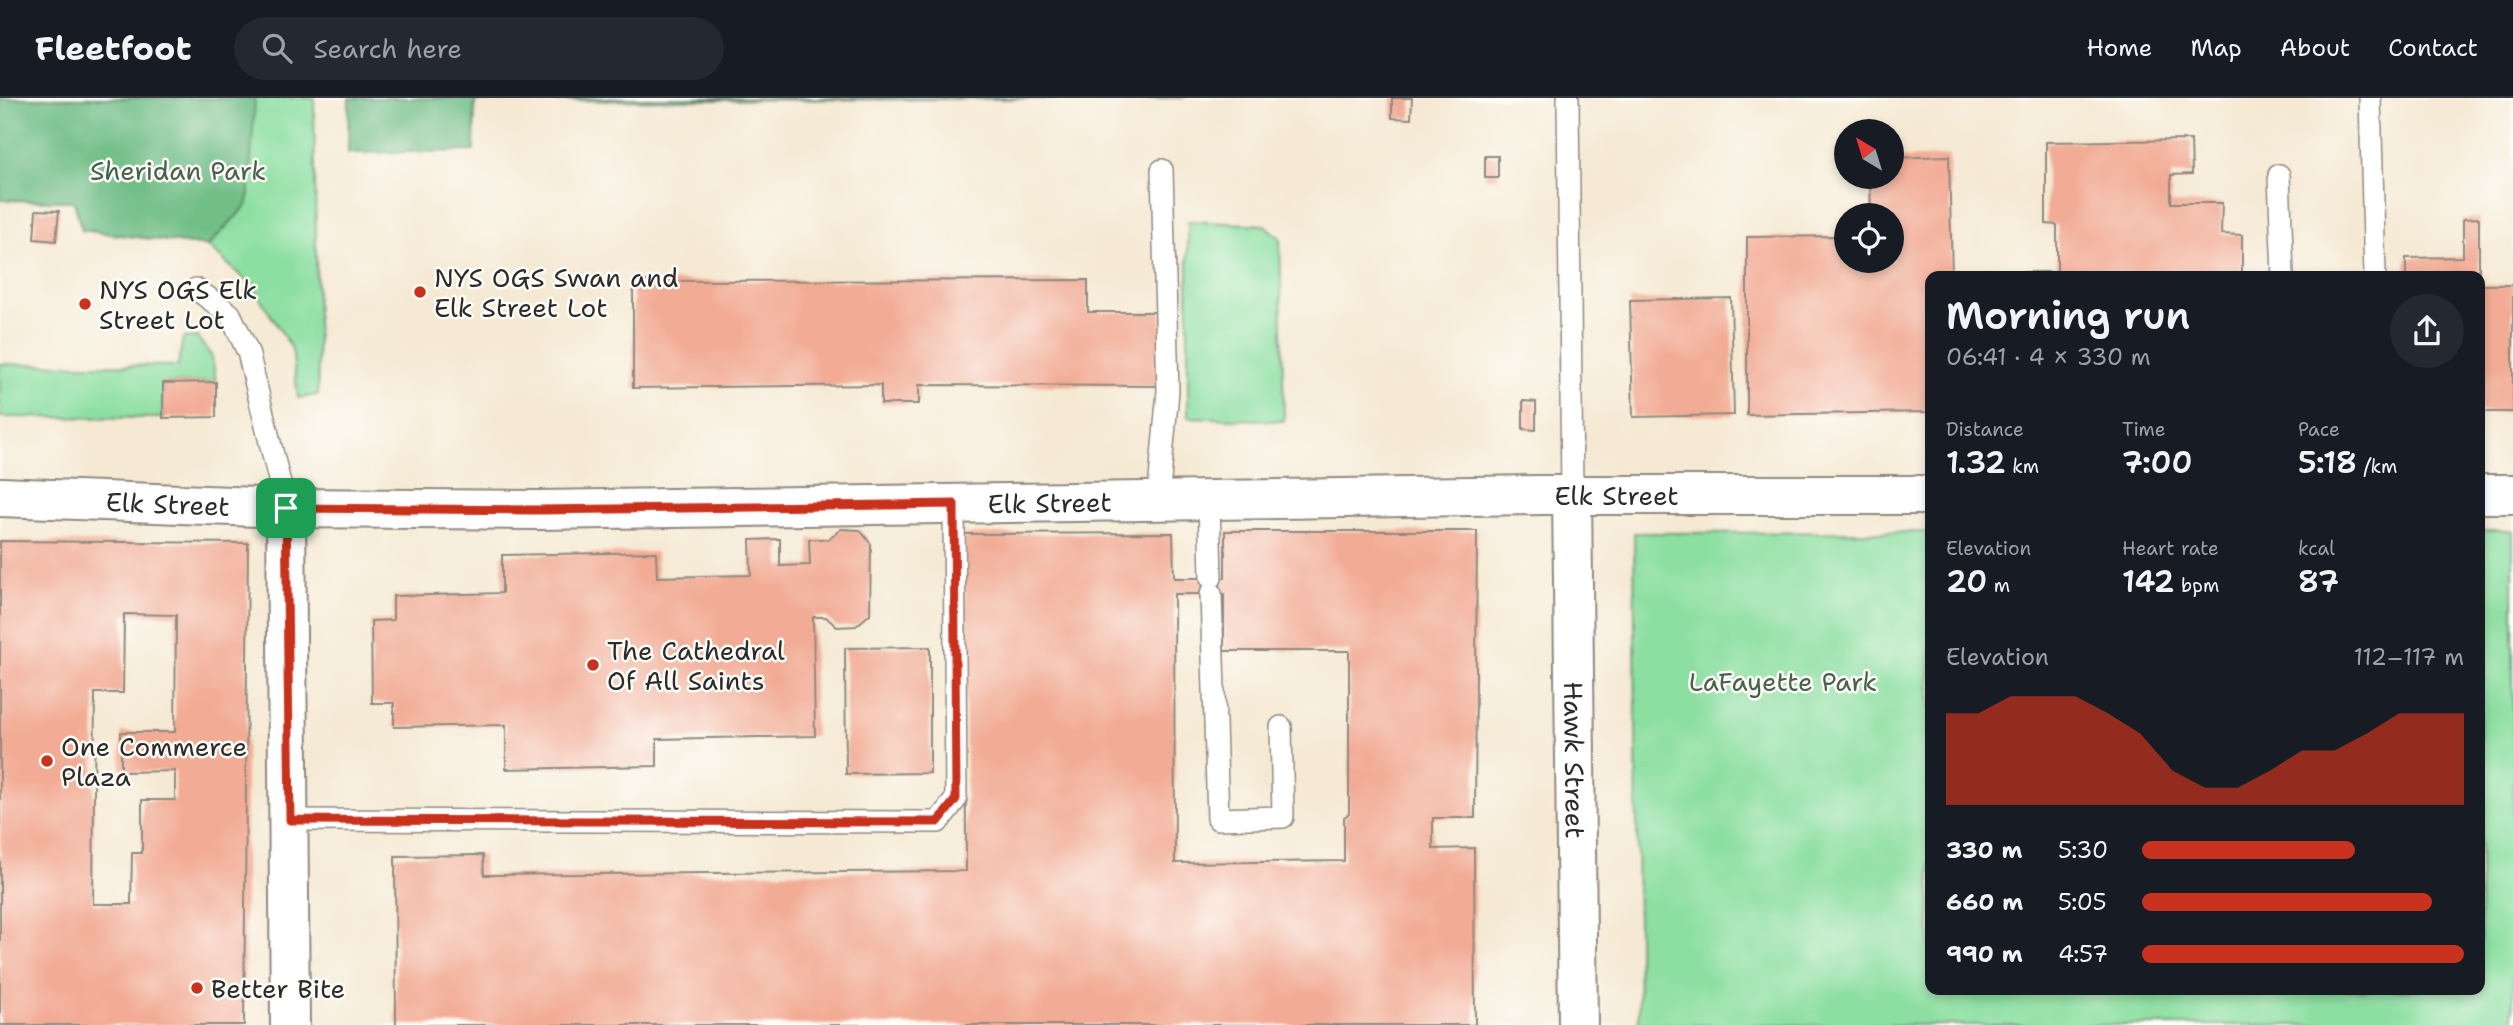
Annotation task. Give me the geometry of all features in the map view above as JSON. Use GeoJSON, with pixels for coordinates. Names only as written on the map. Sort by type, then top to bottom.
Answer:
{"type":"FeatureCollection","features":[{"type":"Feature","properties":{"kind":"street","name":"Elk Street"},"geometry":{"type":"LineString","coordinates":[[0,497],[286,508],[539,510],[1572,494],[1925,495]]}},
{"type":"Feature","properties":{"kind":"street","name":"Hawk Street"},"geometry":{"type":"LineString","coordinates":[[1572,494],[1578,1025]]}},
{"type":"Feature","properties":{"kind":"street"},"geometry":{"type":"LineString","coordinates":[[2485,494],[2513,494]]}},
{"type":"Feature","properties":{"kind":"street"},"geometry":{"type":"LineString","coordinates":[[286,508],[290,1025]]}},
{"type":"Feature","properties":{"kind":"lane"},"geometry":{"type":"LineString","coordinates":[[1568,98],[1572,494]]}},
{"type":"Feature","properties":{"kind":"lane"},"geometry":{"type":"LineString","coordinates":[[2370,98],[2375,271]]}},
{"type":"Feature","properties":{"kind":"lane"},"geometry":{"type":"LineString","coordinates":[[1158,501],[1168,391],[1162,170]]}},
{"type":"Feature","properties":{"kind":"lane"},"geometry":{"type":"LineString","coordinates":[[2280,175],[2283,271]]}},
{"type":"Feature","properties":{"kind":"lane"},"geometry":{"type":"LineString","coordinates":[[196,289],[230,314],[248,352],[286,508]]}},
{"type":"Feature","properties":{"kind":"lane"},"geometry":{"type":"LineString","coordinates":[[1209,500],[1218,819],[1283,817],[1281,727]]}},
{"type":"Feature","properties":{"kind":"lane"},"geometry":{"type":"LineString","coordinates":[[290,820],[938,822],[956,799],[954,504]]}},
{"type":"Feature","properties":{"kind":"green space","name":"Sheridan Park"},"geometry":{"type":"Polygon","coordinates":[[[0,98],[314,98],[318,395],[298,398],[292,349],[253,287],[208,246],[82,230],[74,201],[0,200],[0,98]]]}},
{"type":"Feature","properties":{"kind":"green space","name":"Sheridan Park"},"geometry":{"type":"Polygon","coordinates":[[[0,98],[255,98],[248,204],[208,246],[82,230],[74,201],[0,200],[0,98]]]}},
{"type":"Feature","properties":{"kind":"green space"},"geometry":{"type":"Polygon","coordinates":[[[349,98],[1185,98],[475,101],[474,151],[348,153],[349,98]]]}},
{"type":"Feature","properties":{"kind":"green space"},"geometry":{"type":"Polygon","coordinates":[[[1188,221],[1264,225],[1280,238],[1284,421],[1188,417],[1188,221]]]}},
{"type":"Feature","properties":{"kind":"green space"},"geometry":{"type":"Polygon","coordinates":[[[197,337],[212,357],[216,382],[163,383],[163,418],[0,417],[0,364],[178,366],[183,338],[197,337]]]}},
{"type":"Feature","properties":{"kind":"green space","name":"LaFayette Park"},"geometry":{"type":"Polygon","coordinates":[[[2485,531],[2513,531],[2513,1025],[1639,1025],[1634,533],[1925,532],[1925,995],[2485,995],[2485,531]]]}},
{"type":"Feature","properties":{"kind":"building"},"geometry":{"type":"Polygon","coordinates":[[[1392,98],[1412,98],[1411,119],[1392,118],[1392,98]]]}},
{"type":"Feature","properties":{"kind":"building"},"geometry":{"type":"Polygon","coordinates":[[[2191,140],[2192,174],[2171,175],[2171,203],[2222,203],[2221,234],[2242,235],[2242,271],[2057,271],[2057,225],[2046,224],[2046,142],[2191,140]]]}},
{"type":"Feature","properties":{"kind":"building"},"geometry":{"type":"Polygon","coordinates":[[[1485,156],[1498,156],[1498,178],[1485,178],[1485,156]]]}},
{"type":"Feature","properties":{"kind":"building"},"geometry":{"type":"Polygon","coordinates":[[[1949,156],[1952,271],[1925,271],[1925,412],[1747,415],[1747,237],[1834,236],[1834,273],[1904,273],[1904,203],[1871,203],[1870,189],[1904,189],[1904,158],[1949,156]]]}},
{"type":"Feature","properties":{"kind":"building"},"geometry":{"type":"Polygon","coordinates":[[[36,210],[59,211],[56,241],[34,239],[36,210]]]}},
{"type":"Feature","properties":{"kind":"building"},"geometry":{"type":"Polygon","coordinates":[[[2479,218],[2479,271],[2406,271],[2406,258],[2463,257],[2463,219],[2479,218]]]}},
{"type":"Feature","properties":{"kind":"building"},"geometry":{"type":"Polygon","coordinates":[[[1088,280],[1088,312],[1162,312],[1161,386],[919,385],[919,404],[881,404],[881,385],[633,388],[633,281],[1088,280]]]}},
{"type":"Feature","properties":{"kind":"building"},"geometry":{"type":"Polygon","coordinates":[[[2485,285],[2513,285],[2513,412],[2485,412],[2485,285]]]}},
{"type":"Feature","properties":{"kind":"building"},"geometry":{"type":"Polygon","coordinates":[[[1731,298],[1734,415],[1633,417],[1630,300],[1731,298]]]}},
{"type":"Feature","properties":{"kind":"building"},"geometry":{"type":"Polygon","coordinates":[[[216,382],[216,417],[163,418],[163,383],[216,382]]]}},
{"type":"Feature","properties":{"kind":"building"},"geometry":{"type":"Polygon","coordinates":[[[1523,401],[1536,402],[1536,430],[1523,429],[1523,401]]]}},
{"type":"Feature","properties":{"kind":"building","name":"The Cathedral Of All Saints"},"geometry":{"type":"Polygon","coordinates":[[[841,529],[860,530],[871,544],[870,614],[856,626],[837,627],[826,617],[813,617],[815,736],[657,739],[657,766],[506,769],[506,725],[394,727],[394,703],[372,703],[371,621],[393,620],[393,596],[502,593],[502,555],[656,552],[657,577],[751,575],[750,540],[780,539],[780,566],[810,565],[809,539],[829,539],[841,529]]]}},
{"type":"Feature","properties":{"kind":"building"},"geometry":{"type":"Polygon","coordinates":[[[1225,531],[1477,531],[1475,818],[1433,818],[1433,849],[1474,848],[1475,1025],[396,1025],[395,856],[483,855],[484,875],[966,871],[965,534],[1173,533],[1174,578],[1225,578],[1225,531]],[[1174,594],[1175,863],[1344,861],[1344,817],[1349,814],[1349,651],[1224,651],[1224,594],[1174,594]]]}},
{"type":"Feature","properties":{"kind":"building","name":"One Commerce Plaza"},"geometry":{"type":"Polygon","coordinates":[[[0,541],[248,543],[244,1025],[0,1025],[0,541]],[[124,614],[123,693],[95,693],[93,904],[131,904],[132,853],[142,853],[142,800],[175,800],[175,771],[121,772],[121,732],[175,732],[176,615],[124,614]]]}},
{"type":"Feature","properties":{"kind":"building"},"geometry":{"type":"Polygon","coordinates":[[[930,647],[930,773],[846,774],[845,648],[930,647]]]}},
{"type":"Feature","properties":{"kind":"place","name":"NYS OGS Swan and Elk Street Lot"},"geometry":{"type":"Point","coordinates":[420,292]}},
{"type":"Feature","properties":{"kind":"place","name":"NYS OGS Elk Street Lot"},"geometry":{"type":"Point","coordinates":[85,304]}},
{"type":"Feature","properties":{"kind":"place","name":"The Cathedral Of All Saints"},"geometry":{"type":"Point","coordinates":[593,665]}},
{"type":"Feature","properties":{"kind":"place","name":"One Commerce Plaza"},"geometry":{"type":"Point","coordinates":[47,761]}},
{"type":"Feature","properties":{"kind":"place","name":"Better Bite"},"geometry":{"type":"Point","coordinates":[197,988]}},
{"type":"Feature","properties":{"kind":"route"},"geometry":{"type":"LineString","coordinates":[[954,504],[956,799],[938,822],[290,820],[286,508],[539,510],[954,504]]}}]}
